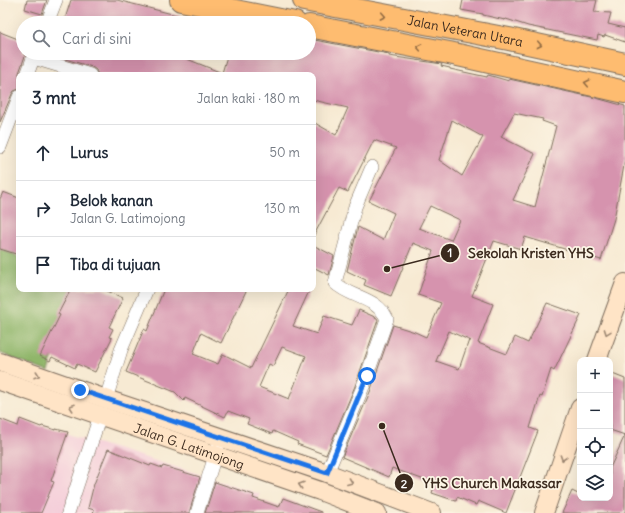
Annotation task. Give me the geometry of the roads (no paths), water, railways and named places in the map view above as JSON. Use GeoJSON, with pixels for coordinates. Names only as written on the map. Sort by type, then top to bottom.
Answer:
{"type":"FeatureCollection","features":[{"type":"Feature","properties":{"kind":"highway","name":"Jalan Veteran Utara"},"geometry":{"type":"LineString","coordinates":[[304,0],[453,28],[625,64]]}},
{"type":"Feature","properties":{"kind":"highway"},"geometry":{"type":"LineString","coordinates":[[192,1],[262,16]]}},
{"type":"Feature","properties":{"kind":"highway","name":"Jalan Veteran Utara"},"geometry":{"type":"LineString","coordinates":[[316,27],[449,53],[625,92]]}},
{"type":"Feature","properties":{"kind":"highway"},"geometry":{"type":"LineString","coordinates":[[449,53],[453,28]]}},
{"type":"Feature","properties":{"kind":"main road"},"geometry":{"type":"LineString","coordinates":[[598,357],[625,282]]}},
{"type":"Feature","properties":{"kind":"main road","name":"Jalan G. Latimojong"},"geometry":{"type":"LineString","coordinates":[[0,362],[327,473],[432,513]]}},
{"type":"Feature","properties":{"kind":"main road","name":"Jalan G. Latimojong"},"geometry":{"type":"LineString","coordinates":[[0,381],[320,491],[377,513]]}},
{"type":"Feature","properties":{"kind":"main road"},"geometry":{"type":"LineString","coordinates":[[100,416],[106,399]]}},
{"type":"Feature","properties":{"kind":"main road"},"geometry":{"type":"LineString","coordinates":[[544,513],[577,417]]}},
{"type":"Feature","properties":{"kind":"street"},"geometry":{"type":"LineString","coordinates":[[50,16],[56,0]]}},
{"type":"Feature","properties":{"kind":"street"},"geometry":{"type":"LineString","coordinates":[[28,72],[33,60]]}},
{"type":"Feature","properties":{"kind":"street"},"geometry":{"type":"LineString","coordinates":[[49,60],[82,72]]}},
{"type":"Feature","properties":{"kind":"street"},"geometry":{"type":"LineString","coordinates":[[0,147],[16,105]]}},
{"type":"Feature","properties":{"kind":"street"},"geometry":{"type":"LineString","coordinates":[[327,473],[362,389],[387,319],[380,308],[335,283],[355,207],[372,167]]}},
{"type":"Feature","properties":{"kind":"street"},"geometry":{"type":"LineString","coordinates":[[106,399],[121,350],[146,292]]}},
{"type":"Feature","properties":{"kind":"street"},"geometry":{"type":"LineString","coordinates":[[68,513],[100,416]]}},
{"type":"Feature","properties":{"kind":"street"},"geometry":{"type":"LineString","coordinates":[[197,513],[221,437]]}},
{"type":"Feature","properties":{"kind":"place","name":"Sekolah Kristen YHS"},"geometry":{"type":"Point","coordinates":[387,269]}},
{"type":"Feature","properties":{"kind":"place","name":"YHS Church Makassar"},"geometry":{"type":"Point","coordinates":[382,426]}}]}
